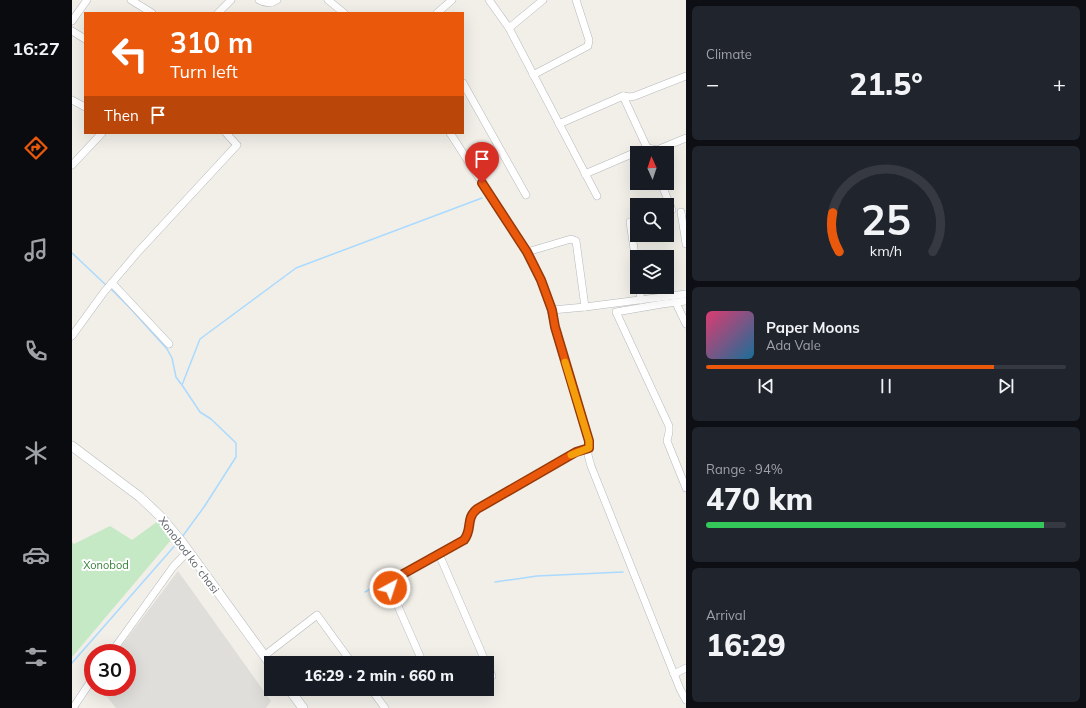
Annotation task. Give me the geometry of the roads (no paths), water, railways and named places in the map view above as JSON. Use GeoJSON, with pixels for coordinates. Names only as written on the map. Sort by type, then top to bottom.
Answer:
{"type":"FeatureCollection","features":[{"type":"Feature","properties":{"kind":"main road","name":"Xonobod koʻchasi"},"geometry":{"type":"LineString","coordinates":[[72,446],[145,502],[161,517],[180,540],[264,656]]}},
{"type":"Feature","properties":{"kind":"main road"},"geometry":{"type":"LineString","coordinates":[[294,696],[303,708]]}},
{"type":"Feature","properties":{"kind":"street"},"geometry":{"type":"LineString","coordinates":[[72,21],[87,0]]}},
{"type":"Feature","properties":{"kind":"street"},"geometry":{"type":"LineString","coordinates":[[131,0],[150,12]]}},
{"type":"Feature","properties":{"kind":"street"},"geometry":{"type":"LineString","coordinates":[[219,12],[231,0]]}},
{"type":"Feature","properties":{"kind":"street"},"geometry":{"type":"LineString","coordinates":[[259,0],[264,3],[272,4],[277,0]]}},
{"type":"Feature","properties":{"kind":"street"},"geometry":{"type":"LineString","coordinates":[[328,0],[343,12]]}},
{"type":"Feature","properties":{"kind":"street"},"geometry":{"type":"LineString","coordinates":[[489,0],[509,28],[597,196]]}},
{"type":"Feature","properties":{"kind":"street"},"geometry":{"type":"LineString","coordinates":[[509,28],[543,0]]}},
{"type":"Feature","properties":{"kind":"street"},"geometry":{"type":"LineString","coordinates":[[533,75],[588,46],[589,40],[576,0]]}},
{"type":"Feature","properties":{"kind":"street"},"geometry":{"type":"LineString","coordinates":[[438,12],[447,2]]}},
{"type":"Feature","properties":{"kind":"street"},"geometry":{"type":"LineString","coordinates":[[72,31],[84,38]]}},
{"type":"Feature","properties":{"kind":"street"},"geometry":{"type":"LineString","coordinates":[[559,124],[623,96],[630,98],[686,76]]}},
{"type":"Feature","properties":{"kind":"street"},"geometry":{"type":"LineString","coordinates":[[464,85],[526,195]]}},
{"type":"Feature","properties":{"kind":"street"},"geometry":{"type":"LineString","coordinates":[[623,96],[646,146]]}},
{"type":"Feature","properties":{"kind":"street"},"geometry":{"type":"LineString","coordinates":[[72,100],[84,107]]}},
{"type":"Feature","properties":{"kind":"street"},"geometry":{"type":"LineString","coordinates":[[72,164],[101,134]]}},
{"type":"Feature","properties":{"kind":"street"},"geometry":{"type":"LineString","coordinates":[[72,336],[104,292],[138,252],[237,146],[227,134]]}},
{"type":"Feature","properties":{"kind":"street"},"geometry":{"type":"LineString","coordinates":[[451,134],[527,252],[544,286],[589,441],[588,455],[591,466],[674,674],[686,700]]}},
{"type":"Feature","properties":{"kind":"street"},"geometry":{"type":"LineString","coordinates":[[667,146],[686,138]]}},
{"type":"Feature","properties":{"kind":"street"},"geometry":{"type":"LineString","coordinates":[[585,174],[630,155]]}},
{"type":"Feature","properties":{"kind":"street"},"geometry":{"type":"LineString","coordinates":[[681,212],[686,244]]}},
{"type":"Feature","properties":{"kind":"street"},"geometry":{"type":"LineString","coordinates":[[527,252],[571,239],[576,241],[585,307]]}},
{"type":"Feature","properties":{"kind":"street"},"geometry":{"type":"LineString","coordinates":[[112,283],[168,344]]}},
{"type":"Feature","properties":{"kind":"street"},"geometry":{"type":"LineString","coordinates":[[641,294],[641,300]]}},
{"type":"Feature","properties":{"kind":"street"},"geometry":{"type":"LineString","coordinates":[[552,310],[686,294]]}},
{"type":"Feature","properties":{"kind":"street"},"geometry":{"type":"LineString","coordinates":[[616,312],[686,301]]}},
{"type":"Feature","properties":{"kind":"street"},"geometry":{"type":"LineString","coordinates":[[676,302],[686,324]]}},
{"type":"Feature","properties":{"kind":"street"},"geometry":{"type":"LineString","coordinates":[[612,303],[668,426],[669,432],[667,440],[686,488]]}},
{"type":"Feature","properties":{"kind":"street"},"geometry":{"type":"LineString","coordinates":[[420,656],[389,586],[394,579],[466,538],[468,534],[470,517],[477,509],[576,452],[589,448]]}},
{"type":"Feature","properties":{"kind":"street"},"geometry":{"type":"LineString","coordinates":[[117,644],[173,567],[188,551]]}},
{"type":"Feature","properties":{"kind":"street"},"geometry":{"type":"LineString","coordinates":[[439,554],[484,656]]}},
{"type":"Feature","properties":{"kind":"street"},"geometry":{"type":"LineString","coordinates":[[264,656],[317,615],[347,656]]}},
{"type":"Feature","properties":{"kind":"street"},"geometry":{"type":"LineString","coordinates":[[674,674],[686,668]]}},
{"type":"Feature","properties":{"kind":"street"},"geometry":{"type":"LineString","coordinates":[[73,708],[84,692]]}},
{"type":"Feature","properties":{"kind":"street"},"geometry":{"type":"LineString","coordinates":[[376,696],[385,708]]}},
{"type":"Feature","properties":{"kind":"waterway"},"geometry":{"type":"LineString","coordinates":[[182,537],[204,507],[236,457],[236,443],[211,419],[200,412],[182,385],[200,339],[296,268],[482,198]]}},
{"type":"Feature","properties":{"kind":"waterway"},"geometry":{"type":"LineString","coordinates":[[72,253],[107,286]]}},
{"type":"Feature","properties":{"kind":"waterway"},"geometry":{"type":"LineString","coordinates":[[110,288],[167,349],[172,358],[176,377],[181,384]]}},
{"type":"Feature","properties":{"kind":"waterway"},"geometry":{"type":"LineString","coordinates":[[72,663],[178,542]]}},
{"type":"Feature","properties":{"kind":"waterway"},"geometry":{"type":"LineString","coordinates":[[495,582],[537,576],[623,572]]}},
{"type":"Feature","properties":{"kind":"waterway"},"geometry":{"type":"LineString","coordinates":[[365,592],[389,579]]}},
{"type":"Feature","properties":{"kind":"park label","name":"Xonobod"},"geometry":{"type":"Point","coordinates":[106,565]}}]}
